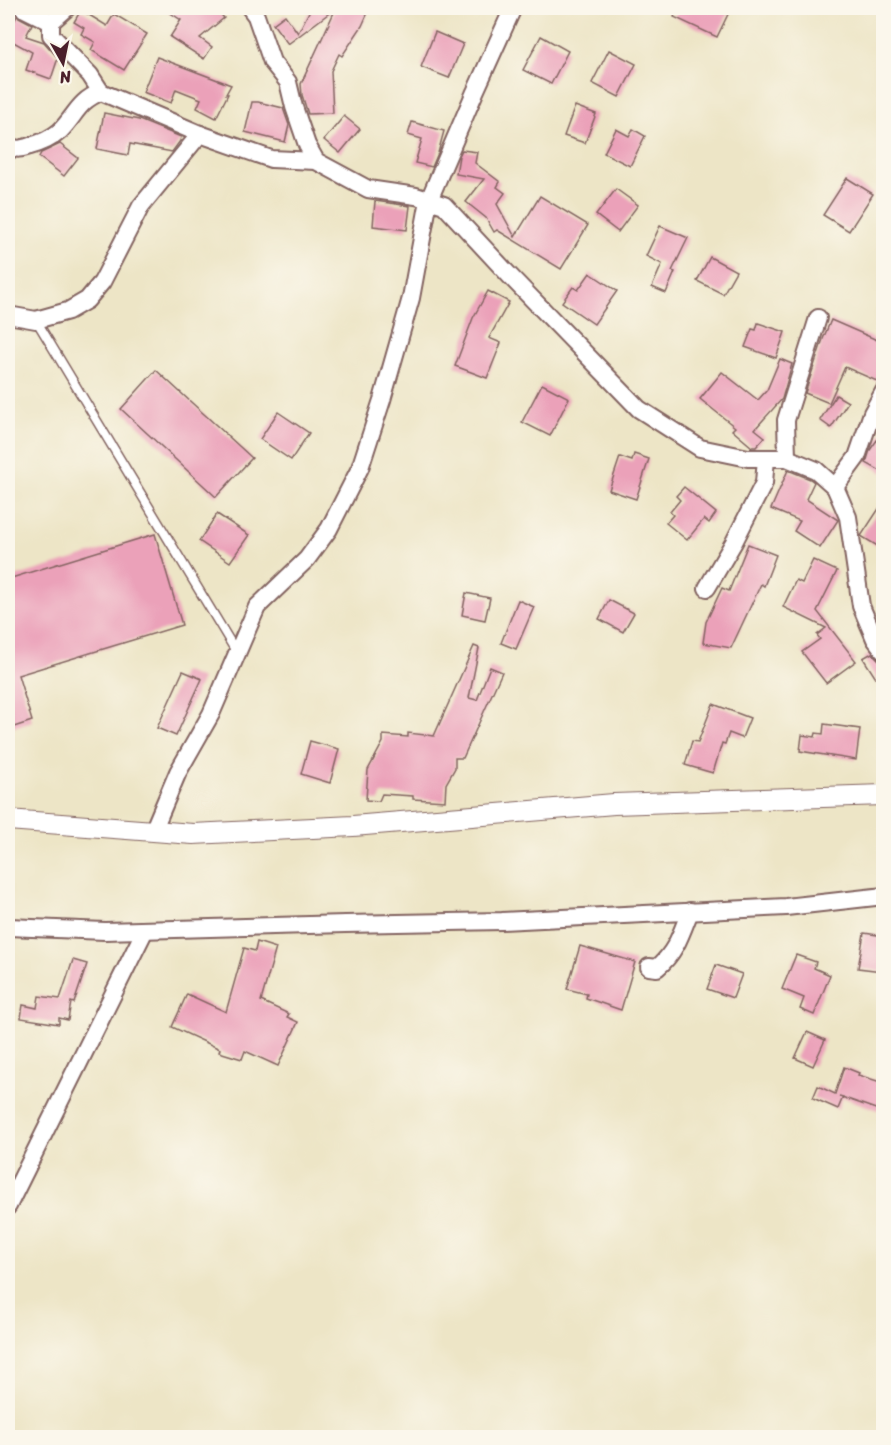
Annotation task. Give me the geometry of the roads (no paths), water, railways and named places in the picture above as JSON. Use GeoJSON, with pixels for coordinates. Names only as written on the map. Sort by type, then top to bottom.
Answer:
{"type":"FeatureCollection","features":[{"type":"Feature","properties":{"kind":"street"},"geometry":{"type":"LineString","coordinates":[[23,8],[51,22]]}},
{"type":"Feature","properties":{"kind":"street"},"geometry":{"type":"LineString","coordinates":[[67,8],[51,22],[51,35],[90,75],[101,92],[200,134],[271,159],[316,161],[368,189],[416,196],[444,205],[639,409],[700,448],[748,458],[787,458],[816,470],[835,487],[848,517],[861,606],[875,639],[884,651]]}},
{"type":"Feature","properties":{"kind":"street"},"geometry":{"type":"LineString","coordinates":[[250,8],[256,16],[272,62],[288,82],[307,145],[316,161]]}},
{"type":"Feature","properties":{"kind":"street"},"geometry":{"type":"LineString","coordinates":[[153,831],[178,772],[211,714],[257,607],[307,559],[329,529],[360,468],[411,298],[429,200],[513,8]]}},
{"type":"Feature","properties":{"kind":"street"},"geometry":{"type":"LineString","coordinates":[[8,146],[18,150],[44,142],[59,131],[80,104],[92,95],[101,92]]}},
{"type":"Feature","properties":{"kind":"street"},"geometry":{"type":"LineString","coordinates":[[8,315],[36,320],[68,311],[87,300],[102,282],[141,206],[200,134]]}},
{"type":"Feature","properties":{"kind":"street"},"geometry":{"type":"LineString","coordinates":[[787,458],[786,420],[818,318]]}},
{"type":"Feature","properties":{"kind":"street"},"geometry":{"type":"LineString","coordinates":[[835,487],[857,458],[872,412],[884,391]]}},
{"type":"Feature","properties":{"kind":"street"},"geometry":{"type":"LineString","coordinates":[[707,588],[764,483],[766,458]]}},
{"type":"Feature","properties":{"kind":"street"},"geometry":{"type":"LineString","coordinates":[[8,819],[193,834],[352,826],[614,804],[884,795]]}},
{"type":"Feature","properties":{"kind":"street"},"geometry":{"type":"LineString","coordinates":[[8,927],[105,931],[502,921],[786,907],[884,896]]}},
{"type":"Feature","properties":{"kind":"street"},"geometry":{"type":"LineString","coordinates":[[649,967],[657,968],[674,950],[690,911]]}},
{"type":"Feature","properties":{"kind":"street"},"geometry":{"type":"LineString","coordinates":[[8,1206],[145,930]]}},
{"type":"Feature","properties":{"kind":"lane"},"geometry":{"type":"LineString","coordinates":[[36,320],[237,653]]}}]}
